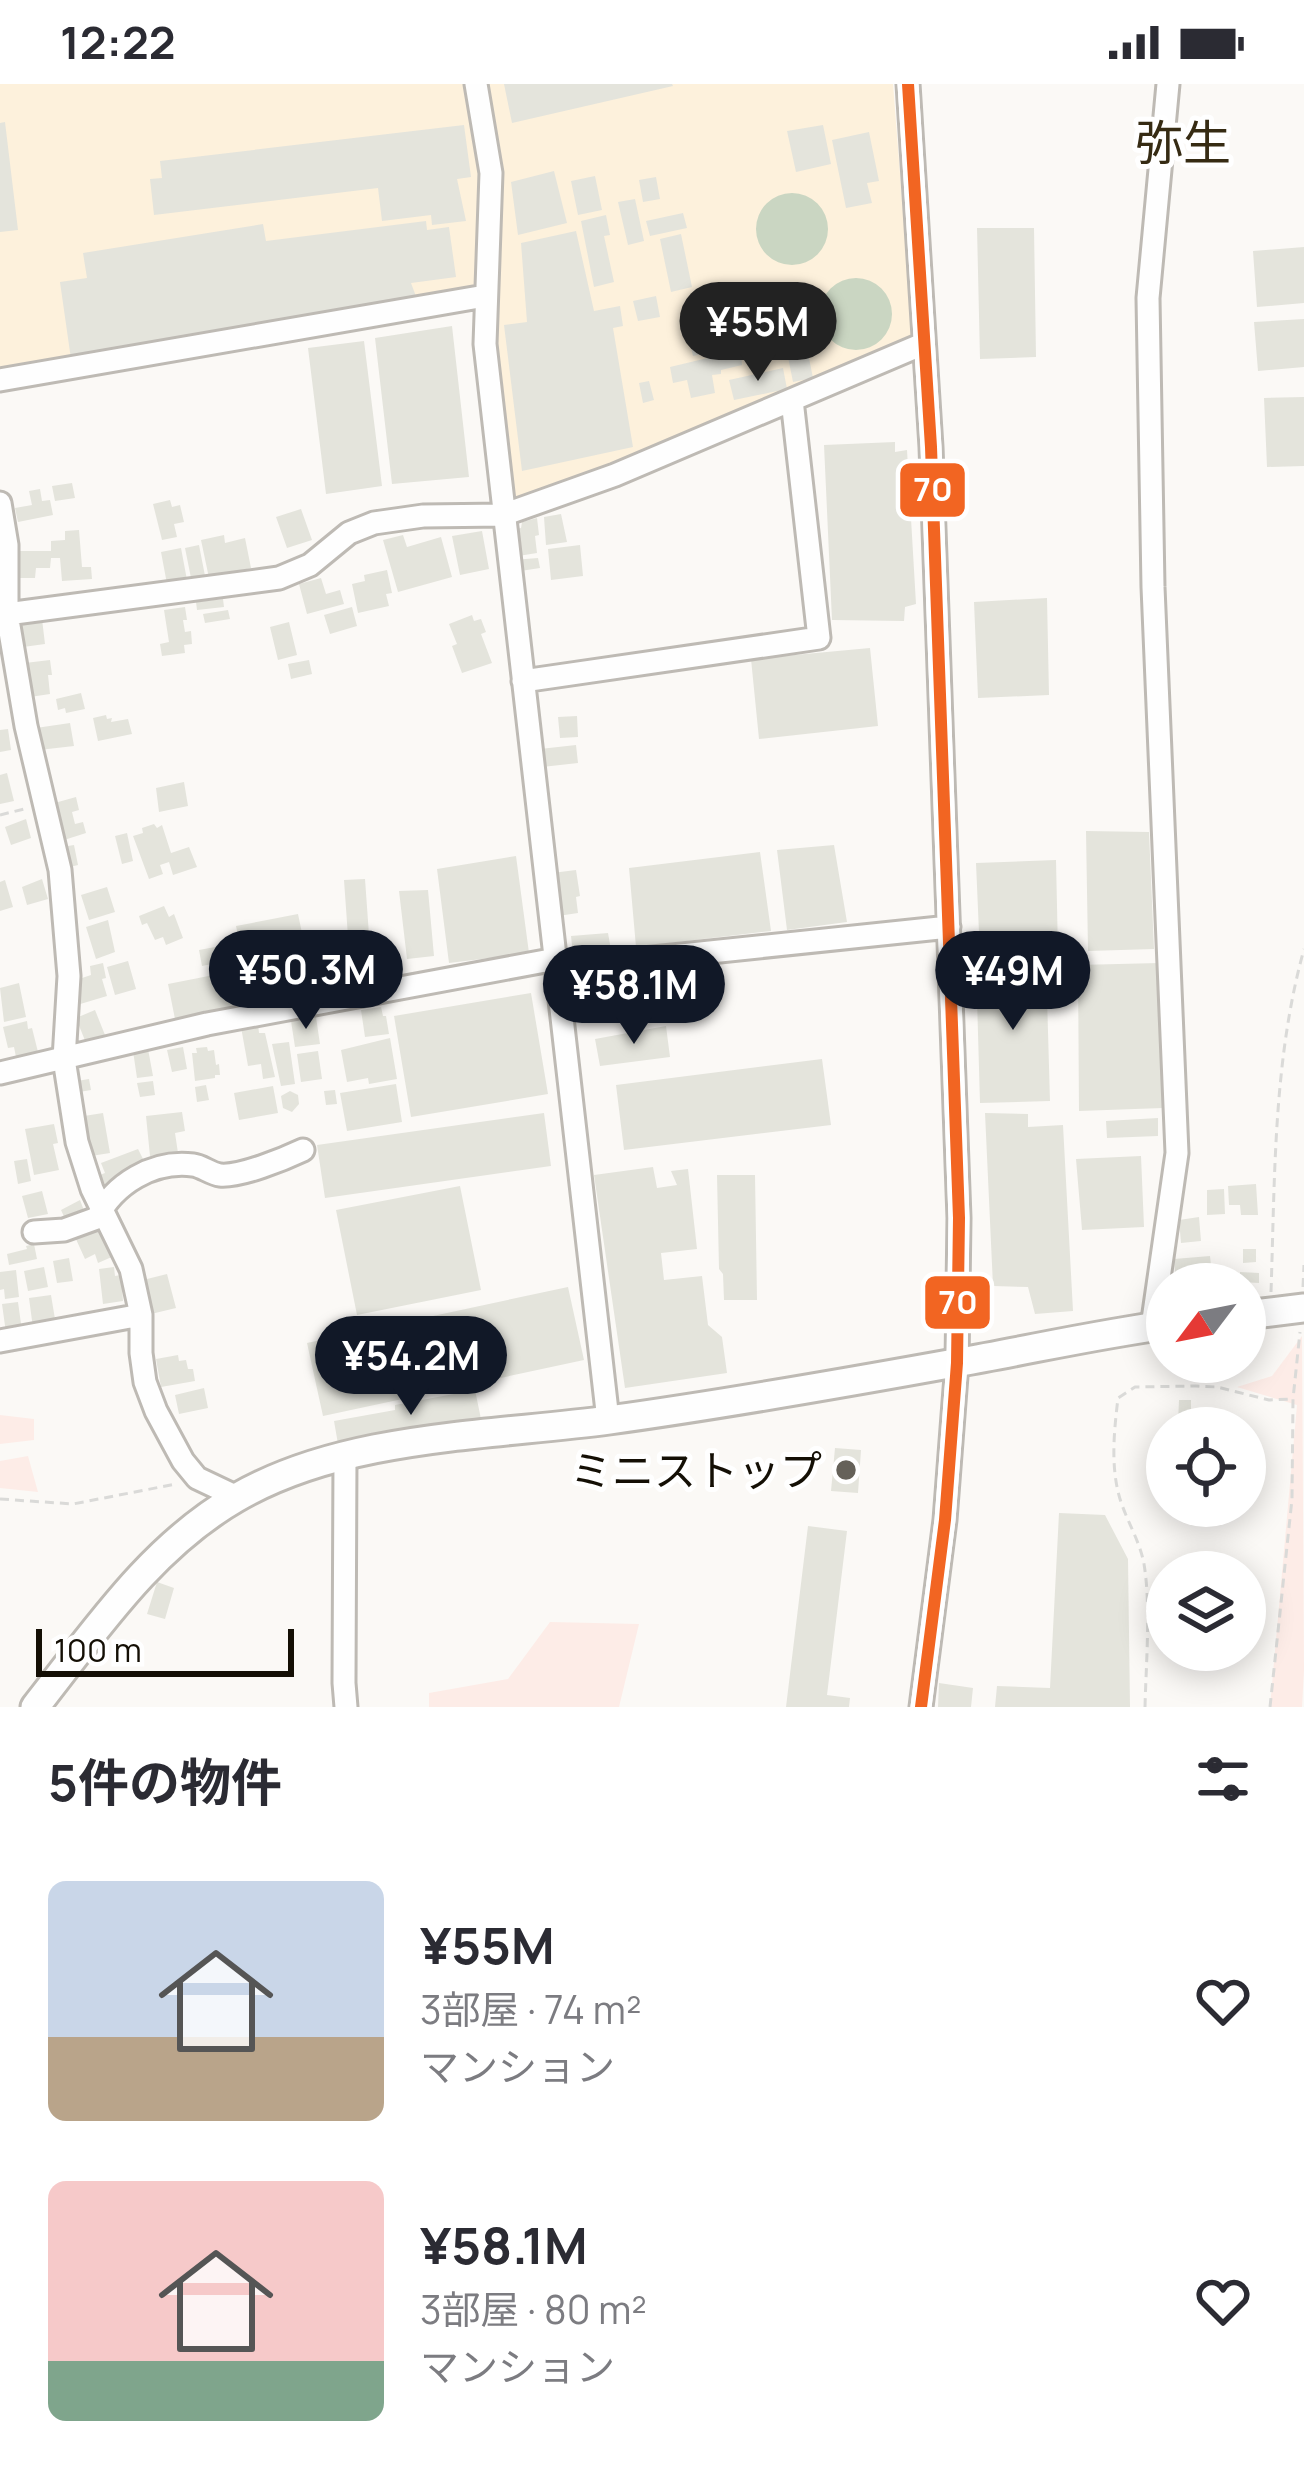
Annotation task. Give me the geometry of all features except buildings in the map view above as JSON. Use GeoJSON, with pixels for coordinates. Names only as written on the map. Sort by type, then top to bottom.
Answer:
{"type":"FeatureCollection","features":[{"type":"Feature","properties":{"kind":"main road"},"geometry":{"type":"LineString","coordinates":[[1266,1312],[1304,1308]]}},
{"type":"Feature","properties":{"kind":"main road"},"geometry":{"type":"LineString","coordinates":[[35,1707],[152,1563],[190,1528],[284,1474],[448,1436],[608,1420],[1146,1328]]}},
{"type":"Feature","properties":{"kind":"street"},"geometry":{"type":"LineString","coordinates":[[476,84],[490,173],[485,344],[608,1420]]}},
{"type":"Feature","properties":{"kind":"street"},"geometry":{"type":"LineString","coordinates":[[908,84],[931,447],[959,1218],[957,1363],[945,1520],[921,1707]]}},
{"type":"Feature","properties":{"kind":"street"},"geometry":{"type":"LineString","coordinates":[[1166,1263],[1177,1153],[1153,587],[1148,298],[1168,84]]}},
{"type":"Feature","properties":{"kind":"street"},"geometry":{"type":"LineString","coordinates":[[0,380],[485,296]]}},
{"type":"Feature","properties":{"kind":"street"},"geometry":{"type":"LineString","coordinates":[[4,614],[279,578],[310,565],[350,533],[374,524],[424,516],[503,515],[615,475],[923,344]]}},
{"type":"Feature","properties":{"kind":"street"},"geometry":{"type":"LineString","coordinates":[[523,681],[820,638],[792,400]]}},
{"type":"Feature","properties":{"kind":"street"},"geometry":{"type":"LineString","coordinates":[[0,502],[7,545],[4,614],[60,870],[69,976],[64,1059],[77,1142],[92,1189],[131,1269],[141,1315],[145,1382],[165,1431],[197,1478],[237,1497]]}},
{"type":"Feature","properties":{"kind":"street"},"geometry":{"type":"LineString","coordinates":[[0,1073],[207,1024],[557,964],[949,928]]}},
{"type":"Feature","properties":{"kind":"street"},"geometry":{"type":"LineString","coordinates":[[34,1232],[64,1230],[97,1218],[125,1183],[164,1167],[194,1165],[220,1175],[276,1162],[303,1150]]}},
{"type":"Feature","properties":{"kind":"street"},"geometry":{"type":"LineString","coordinates":[[0,1341],[141,1315]]}},
{"type":"Feature","properties":{"kind":"street"},"geometry":{"type":"LineString","coordinates":[[345,1457],[346,1707]]}},
{"type":"Feature","properties":{"kind":"path"},"geometry":{"type":"LineString","coordinates":[[0,815],[43,804]]}},
{"type":"Feature","properties":{"kind":"path"},"geometry":{"type":"LineString","coordinates":[[1263,1263],[1279,1082],[1290,1000],[1304,949]]}},
{"type":"Feature","properties":{"kind":"path"},"geometry":{"type":"LineString","coordinates":[[1145,1707],[1145,1578],[1136,1536],[1120,1500],[1114,1430],[1118,1398],[1135,1387],[1196,1386],[1270,1400],[1293,1399],[1292,1499],[1270,1707]]}},
{"type":"Feature","properties":{"kind":"path"},"geometry":{"type":"LineString","coordinates":[[0,1498],[73,1504],[197,1478]]}},
{"type":"Feature","properties":{"kind":"shaded area"},"geometry":{"type":"Polygon","coordinates":[[[0,84],[893,84],[913,340],[503,515],[474,306],[0,380],[0,84]]]}},
{"type":"Feature","properties":{"kind":"shaded area"},"geometry":{"type":"Polygon","coordinates":[[[792,193],[817,204],[828,229],[817,254],[792,265],[767,254],[756,229],[767,204],[792,193]]]}},
{"type":"Feature","properties":{"kind":"shaded area"},"geometry":{"type":"Polygon","coordinates":[[[856,278],[881,289],[892,314],[881,339],[856,350],[831,339],[820,314],[831,289],[856,278]]]}},
{"type":"Feature","properties":{"kind":"shaded area"},"geometry":{"type":"Polygon","coordinates":[[[1302,1336],[1302,1707],[1270,1707],[1297,1405],[1237,1387],[1266,1383],[1302,1336]]]}},
{"type":"Feature","properties":{"kind":"shaded area"},"geometry":{"type":"Polygon","coordinates":[[[0,1415],[34,1419],[34,1440],[0,1444],[0,1415]]]}},
{"type":"Feature","properties":{"kind":"shaded area"},"geometry":{"type":"Polygon","coordinates":[[[28,1456],[38,1492],[0,1488],[0,1461],[28,1456]]]}},
{"type":"Feature","properties":{"kind":"shaded area"},"geometry":{"type":"Polygon","coordinates":[[[550,1622],[639,1624],[619,1707],[429,1707],[429,1693],[508,1679],[550,1622]]]}},
{"type":"Feature","properties":{"kind":"transit line","name":"70"},"geometry":{"type":"LineString","coordinates":[[908,84],[931,447],[959,1218],[957,1363],[945,1520],[921,1707]]}},
{"type":"Feature","properties":{"kind":"place","name":"ミニストップ"},"geometry":{"type":"Point","coordinates":[846,1470]}},
{"type":"Feature","properties":{"kind":"district","name":"弥生"},"geometry":{"type":"Point","coordinates":[1183,141]}}]}
